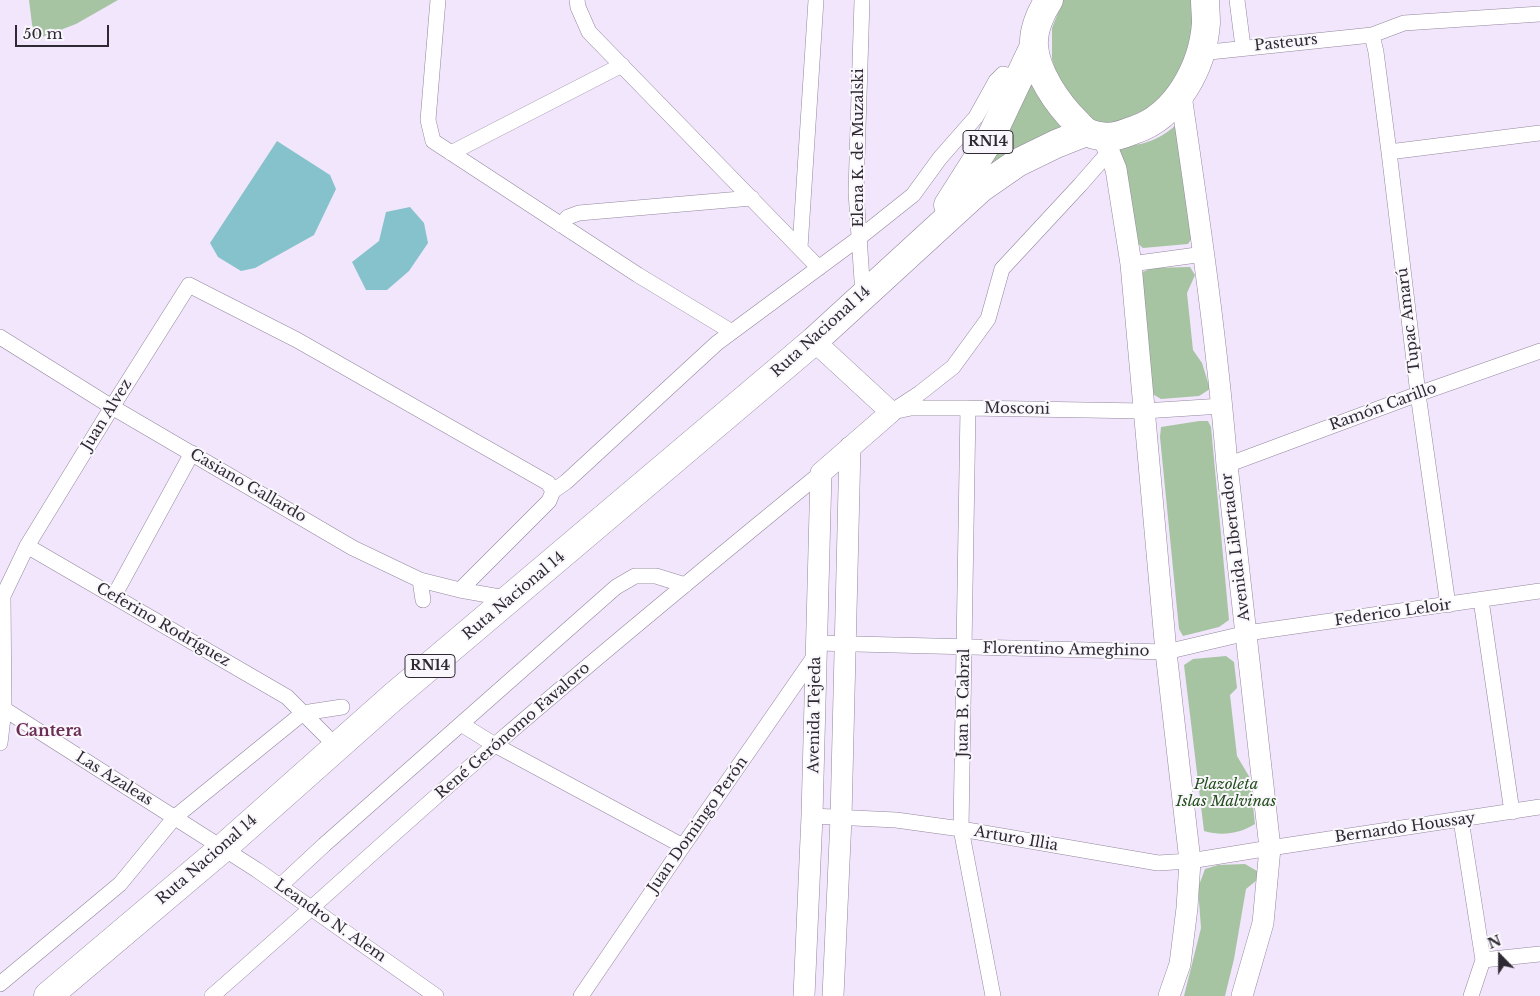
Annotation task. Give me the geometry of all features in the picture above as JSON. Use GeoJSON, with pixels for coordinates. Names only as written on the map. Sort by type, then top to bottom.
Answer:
{"type":"FeatureCollection","features":[{"type":"Feature","properties":{"kind":"highway","name":"Ruta Nacional 14"},"geometry":{"type":"LineString","coordinates":[[931,232],[990,139],[1034,46],[1037,26],[1043,8],[1049,0]]}},
{"type":"Feature","properties":{"kind":"highway","name":"Ruta Nacional 14"},"geometry":{"type":"LineString","coordinates":[[48,996],[223,848],[336,746],[814,340],[981,188],[1017,163],[1056,144],[1099,140],[1117,136],[1146,126],[1166,112],[1181,96],[1200,53],[1206,24],[1205,0]]}},
{"type":"Feature","properties":{"kind":"highway","name":"Ruta Nacional 14"},"geometry":{"type":"LineString","coordinates":[[1034,46],[1038,62],[1048,85],[1062,107],[1099,140]]}},
{"type":"Feature","properties":{"kind":"main road","name":"Avenida Libertador"},"geometry":{"type":"LineString","coordinates":[[1181,96],[1204,254],[1222,406],[1270,848],[1263,923],[1242,996]]}},
{"type":"Feature","properties":{"kind":"main road"},"geometry":{"type":"LineString","coordinates":[[1099,140],[1116,169],[1131,264],[1166,652],[1190,861],[1187,908],[1180,964],[1170,996]]}},
{"type":"Feature","properties":{"kind":"main road"},"geometry":{"type":"LineString","coordinates":[[814,340],[891,412],[821,473]]}},
{"type":"Feature","properties":{"kind":"main road","name":"Avenida Tejeda"},"geometry":{"type":"LineString","coordinates":[[833,996],[841,818],[850,447]]}},
{"type":"Feature","properties":{"kind":"main road","name":"Avenida Tejeda"},"geometry":{"type":"LineString","coordinates":[[804,996],[812,816],[821,473]]}},
{"type":"Feature","properties":{"kind":"street"},"geometry":{"type":"LineString","coordinates":[[438,0],[428,120],[433,141],[638,275],[732,332]]}},
{"type":"Feature","properties":{"kind":"street"},"geometry":{"type":"LineString","coordinates":[[577,0],[578,7],[589,32],[819,268]]}},
{"type":"Feature","properties":{"kind":"street"},"geometry":{"type":"LineString","coordinates":[[800,248],[816,0]]}},
{"type":"Feature","properties":{"kind":"street","name":"Elena K. de Muzalski"},"geometry":{"type":"LineString","coordinates":[[862,0],[856,192],[863,295]]}},
{"type":"Feature","properties":{"kind":"street"},"geometry":{"type":"LineString","coordinates":[[1237,0],[1243,47]]}},
{"type":"Feature","properties":{"kind":"street","name":"Pasteurs"},"geometry":{"type":"LineString","coordinates":[[1200,53],[1372,35],[1404,23],[1540,14]]}},
{"type":"Feature","properties":{"kind":"street","name":"Tupac Amarú"},"geometry":{"type":"LineString","coordinates":[[1372,35],[1376,52],[1389,152],[1418,394],[1448,605]]}},
{"type":"Feature","properties":{"kind":"street"},"geometry":{"type":"LineString","coordinates":[[451,153],[622,65]]}},
{"type":"Feature","properties":{"kind":"street"},"geometry":{"type":"LineString","coordinates":[[460,590],[549,501],[553,491],[566,482],[717,343],[859,238],[913,195],[940,158],[976,118],[996,81],[1003,74],[1018,78]]}},
{"type":"Feature","properties":{"kind":"street"},"geometry":{"type":"LineString","coordinates":[[1389,152],[1540,133]]}},
{"type":"Feature","properties":{"kind":"street"},"geometry":{"type":"LineString","coordinates":[[891,412],[920,393],[953,367],[988,319],[1002,269],[1080,185],[1099,140]]}},
{"type":"Feature","properties":{"kind":"street"},"geometry":{"type":"LineString","coordinates":[[561,225],[568,217],[579,213],[752,198]]}},
{"type":"Feature","properties":{"kind":"street"},"geometry":{"type":"LineString","coordinates":[[1131,264],[1204,254]]}},
{"type":"Feature","properties":{"kind":"street","name":"Juan Alvez"},"geometry":{"type":"LineString","coordinates":[[27,546],[189,285],[297,340],[548,483],[553,491]]}},
{"type":"Feature","properties":{"kind":"street","name":"Casiano Gallardo"},"geometry":{"type":"LineString","coordinates":[[0,337],[112,407],[353,548],[420,580],[460,590],[511,599]]}},
{"type":"Feature","properties":{"kind":"street","name":"Ramón Carillo"},"geometry":{"type":"LineString","coordinates":[[1227,465],[1540,351]]}},
{"type":"Feature","properties":{"kind":"street","name":"Mosconi"},"geometry":{"type":"LineString","coordinates":[[891,412],[911,408],[1144,411],[1222,406]]}},
{"type":"Feature","properties":{"kind":"street","name":"Juan B. Cabral"},"geometry":{"type":"LineString","coordinates":[[968,408],[962,829],[993,996]]}},
{"type":"Feature","properties":{"kind":"street"},"geometry":{"type":"LineString","coordinates":[[114,596],[192,453]]}},
{"type":"Feature","properties":{"kind":"street","name":"René Gerónomo Favaloro"},"geometry":{"type":"LineString","coordinates":[[212,996],[495,745],[821,473]]}},
{"type":"Feature","properties":{"kind":"street"},"geometry":{"type":"LineString","coordinates":[[0,743],[4,709],[2,595],[27,546]]}},
{"type":"Feature","properties":{"kind":"street","name":"Ceferino Rodríguez"},"geometry":{"type":"LineString","coordinates":[[27,546],[287,697],[336,746]]}},
{"type":"Feature","properties":{"kind":"street"},"geometry":{"type":"LineString","coordinates":[[280,886],[616,587],[635,576],[656,576],[685,585]]}},
{"type":"Feature","properties":{"kind":"street"},"geometry":{"type":"LineString","coordinates":[[420,580],[422,600]]}},
{"type":"Feature","properties":{"kind":"street","name":"Federico Leloir"},"geometry":{"type":"LineString","coordinates":[[1166,652],[1246,633],[1540,591]]}},
{"type":"Feature","properties":{"kind":"street"},"geometry":{"type":"LineString","coordinates":[[1481,600],[1512,812]]}},
{"type":"Feature","properties":{"kind":"street","name":"Florentino Ameghino"},"geometry":{"type":"LineString","coordinates":[[816,649],[846,644],[1166,652]]}},
{"type":"Feature","properties":{"kind":"street","name":"Juan Domingo Perón"},"geometry":{"type":"LineString","coordinates":[[581,996],[816,649]]}},
{"type":"Feature","properties":{"kind":"street"},"geometry":{"type":"LineString","coordinates":[[0,984],[120,884],[175,818],[303,713],[342,707]]}},
{"type":"Feature","properties":{"kind":"street","name":"Las Azaleas"},"geometry":{"type":"LineString","coordinates":[[4,709],[223,848]]}},
{"type":"Feature","properties":{"kind":"street"},"geometry":{"type":"LineString","coordinates":[[461,724],[495,745],[683,846]]}},
{"type":"Feature","properties":{"kind":"street","name":"Bernardo Houssay"},"geometry":{"type":"LineString","coordinates":[[1190,861],[1540,808]]}},
{"type":"Feature","properties":{"kind":"street","name":"Arturo Illia"},"geometry":{"type":"LineString","coordinates":[[812,816],[896,820],[962,829],[1158,863],[1190,861]]}},
{"type":"Feature","properties":{"kind":"street"},"geometry":{"type":"LineString","coordinates":[[1461,820],[1483,960],[1471,996]]}},
{"type":"Feature","properties":{"kind":"street","name":"Leandro N. Alem"},"geometry":{"type":"LineString","coordinates":[[223,848],[436,996]]}},
{"type":"Feature","properties":{"kind":"street"},"geometry":{"type":"LineString","coordinates":[[1483,960],[1540,954]]}},
{"type":"Feature","properties":{"kind":"green space"},"geometry":{"type":"Polygon","coordinates":[[[29,0],[118,0],[76,24],[34,40],[29,0]]]}},
{"type":"Feature","properties":{"kind":"green space"},"geometry":{"type":"Polygon","coordinates":[[[1063,0],[1196,0],[1200,12],[1179,78],[1163,103],[1132,123],[1098,125],[1061,91],[1052,59],[1052,28],[1063,0]]]}},
{"type":"Feature","properties":{"kind":"green space"},"geometry":{"type":"Polygon","coordinates":[[[1033,69],[1075,129],[963,196],[1033,69]]]}},
{"type":"Feature","properties":{"kind":"green space"},"geometry":{"type":"Polygon","coordinates":[[[1179,122],[1194,235],[1188,244],[1143,248],[1136,242],[1115,147],[1142,144],[1150,141],[1165,134],[1179,122]]]}},
{"type":"Feature","properties":{"kind":"green space"},"geometry":{"type":"Polygon","coordinates":[[[1190,267],[1195,275],[1187,293],[1193,350],[1202,363],[1210,389],[1199,396],[1161,399],[1151,393],[1138,274],[1152,268],[1190,267]]]}},
{"type":"Feature","properties":{"kind":"green space"},"geometry":{"type":"Polygon","coordinates":[[[1208,421],[1211,427],[1229,620],[1219,627],[1183,636],[1179,629],[1160,437],[1161,427],[1208,421]]]}},
{"type":"Feature","properties":{"kind":"green space","name":"Plazoleta Islas Malvinas"},"geometry":{"type":"Polygon","coordinates":[[[1226,656],[1234,662],[1237,688],[1230,695],[1237,756],[1250,778],[1255,824],[1237,832],[1217,833],[1204,831],[1184,665],[1193,659],[1226,656]]]}},
{"type":"Feature","properties":{"kind":"green space"},"geometry":{"type":"Polygon","coordinates":[[[1245,864],[1257,871],[1257,880],[1246,889],[1234,959],[1225,996],[1184,996],[1201,928],[1198,888],[1205,869],[1218,865],[1245,864]]]}},
{"type":"Feature","properties":{"kind":"shaded area"},"geometry":{"type":"Polygon","coordinates":[[[277,141],[330,175],[336,189],[314,235],[255,268],[241,271],[218,257],[210,243],[277,141]]]}},
{"type":"Feature","properties":{"kind":"shaded area"},"geometry":{"type":"Polygon","coordinates":[[[410,207],[424,223],[428,243],[409,271],[387,290],[366,290],[352,262],[379,241],[386,212],[410,207]]]}},
{"type":"Feature","properties":{"kind":"district","name":"Cantera"},"geometry":{"type":"Point","coordinates":[49,731]}}]}
